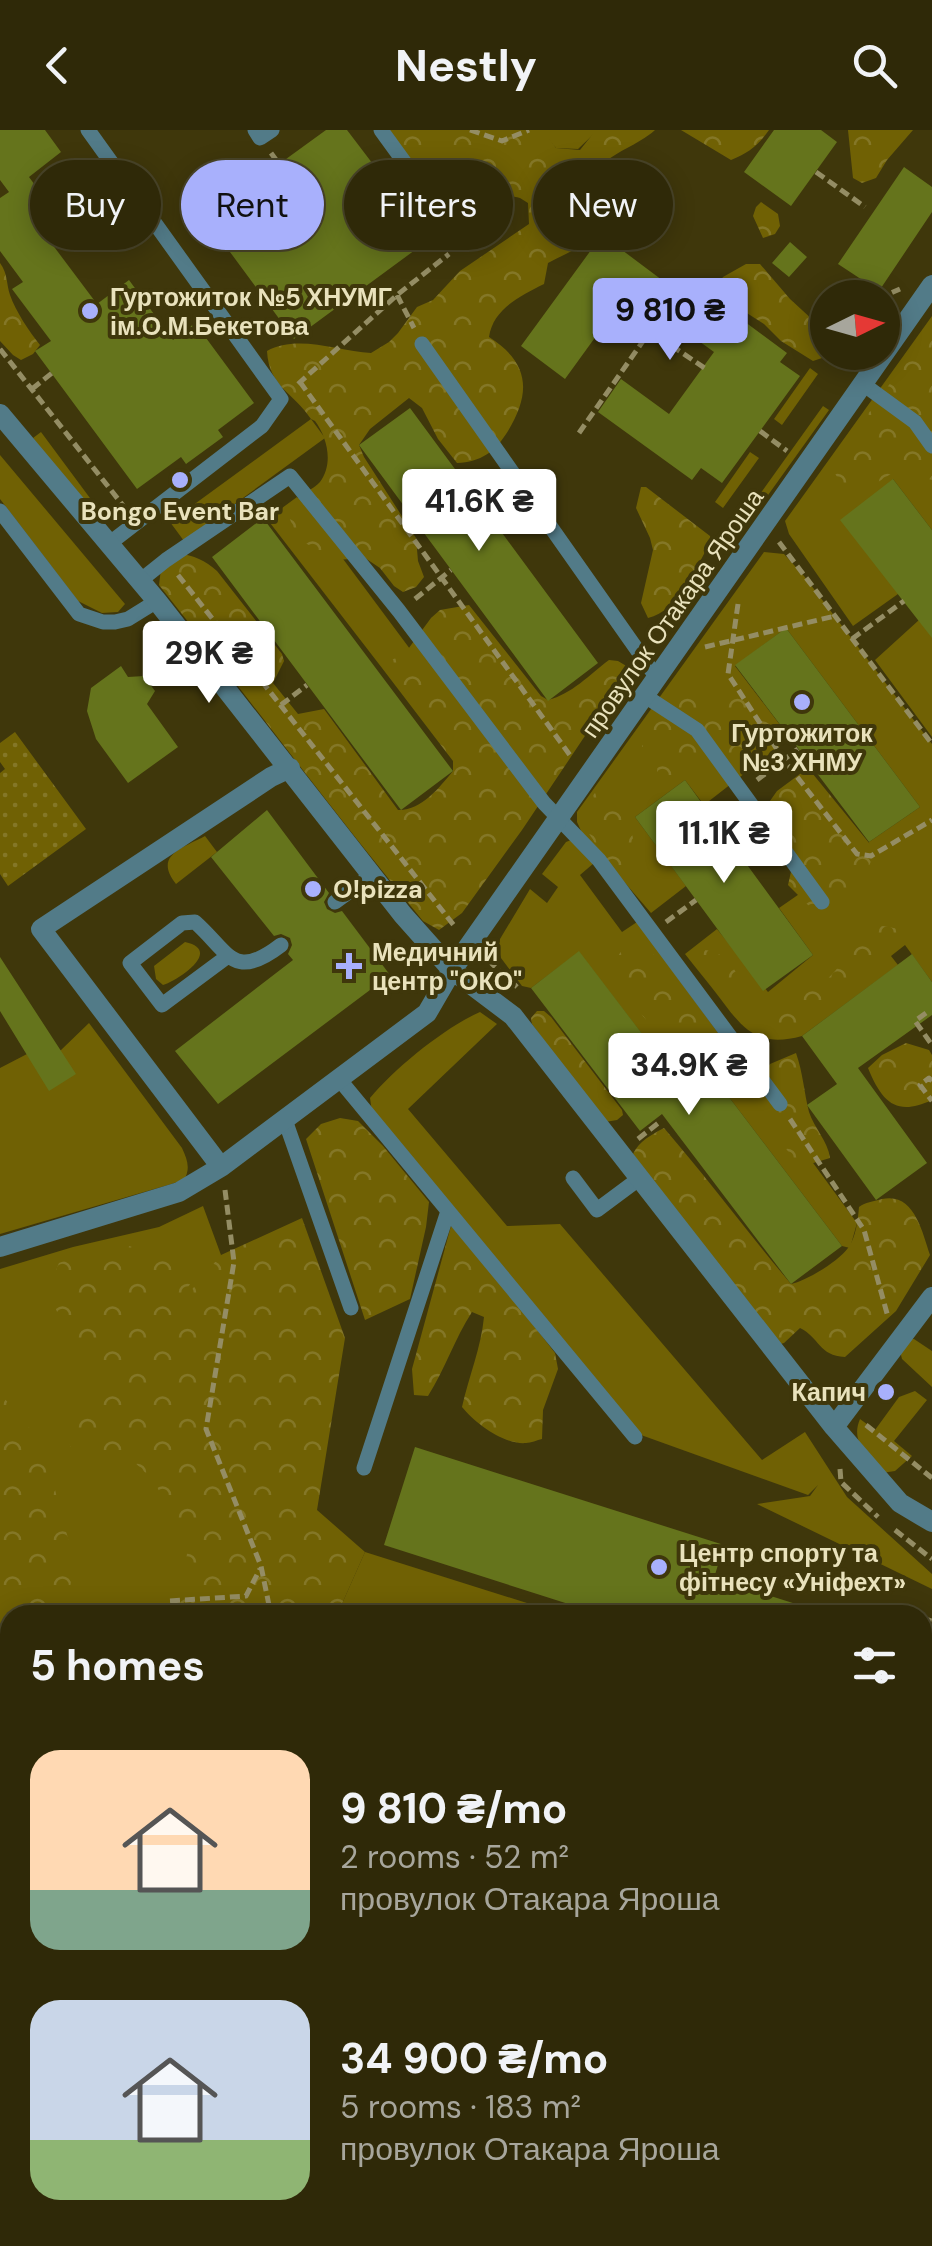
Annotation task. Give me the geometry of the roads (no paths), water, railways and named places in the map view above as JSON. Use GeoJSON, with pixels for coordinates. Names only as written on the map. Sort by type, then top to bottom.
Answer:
{"type":"FeatureCollection","features":[{"type":"Feature","properties":{"kind":"street","name":"провулок Отакара Яроша"},"geometry":{"type":"LineString","coordinates":[[0,1247],[179,1192],[222,1167],[427,1012],[452,970],[932,285]]}},
{"type":"Feature","properties":{"kind":"street"},"geometry":{"type":"LineString","coordinates":[[0,416],[158,601],[404,916],[452,970],[513,1016],[834,1426],[900,1503],[932,1522]]}},
{"type":"Feature","properties":{"kind":"street"},"geometry":{"type":"LineString","coordinates":[[222,1167],[41,929],[271,776],[290,768]]}},
{"type":"Feature","properties":{"kind":"street"},"geometry":{"type":"LineString","coordinates":[[834,1426],[932,1297]]}},
{"type":"Feature","properties":{"kind":"lane"},"geometry":{"type":"LineString","coordinates":[[88,130],[280,399],[262,426],[110,543]]}},
{"type":"Feature","properties":{"kind":"lane"},"geometry":{"type":"LineString","coordinates":[[255,130],[260,138],[272,130]]}},
{"type":"Feature","properties":{"kind":"lane"},"geometry":{"type":"LineString","coordinates":[[381,130],[403,160]]}},
{"type":"Feature","properties":{"kind":"lane"},"geometry":{"type":"LineString","coordinates":[[422,344],[651,687],[696,730],[822,902]]}},
{"type":"Feature","properties":{"kind":"lane"},"geometry":{"type":"LineString","coordinates":[[862,384],[914,422],[932,446]]}},
{"type":"Feature","properties":{"kind":"lane"},"geometry":{"type":"LineString","coordinates":[[141,580],[290,476],[544,803],[600,860],[780,1104]]}},
{"type":"Feature","properties":{"kind":"lane"},"geometry":{"type":"LineString","coordinates":[[0,512],[78,614],[115,622],[128,619],[158,601]]}},
{"type":"Feature","properties":{"kind":"lane"},"geometry":{"type":"LineString","coordinates":[[336,902],[372,875]]}},
{"type":"Feature","properties":{"kind":"lane"},"geometry":{"type":"LineString","coordinates":[[228,956],[162,1005],[130,963],[182,923],[195,922],[220,951],[228,956],[236,961],[259,961],[281,945]]}},
{"type":"Feature","properties":{"kind":"lane"},"geometry":{"type":"LineString","coordinates":[[339,1079],[635,1437]]}},
{"type":"Feature","properties":{"kind":"lane"},"geometry":{"type":"LineString","coordinates":[[286,1120],[351,1308]]}},
{"type":"Feature","properties":{"kind":"lane"},"geometry":{"type":"LineString","coordinates":[[573,1178],[597,1210],[640,1178]]}},
{"type":"Feature","properties":{"kind":"lane"},"geometry":{"type":"LineString","coordinates":[[364,1468],[448,1211]]}},
{"type":"Feature","properties":{"kind":"place","name":"Гуртожиток №5 ХНУМГ ім.О.М.Бекетова"},"geometry":{"type":"Point","coordinates":[90,311]}},
{"type":"Feature","properties":{"kind":"place","name":"Bongo Event Bar"},"geometry":{"type":"Point","coordinates":[180,480]}},
{"type":"Feature","properties":{"kind":"place","name":"Гуртожиток №3 ХНМУ"},"geometry":{"type":"Point","coordinates":[802,702]}},
{"type":"Feature","properties":{"kind":"place","name":"O!pizza"},"geometry":{"type":"Point","coordinates":[313,889]}},
{"type":"Feature","properties":{"kind":"place","name":"Медичний центр \"ОКО\""},"geometry":{"type":"Point","coordinates":[349,966]}},
{"type":"Feature","properties":{"kind":"place","name":"Капич"},"geometry":{"type":"Point","coordinates":[886,1392]}},
{"type":"Feature","properties":{"kind":"place","name":"Центр спорту та фітнесу «Уніфехт»"},"geometry":{"type":"Point","coordinates":[659,1567]}}]}
